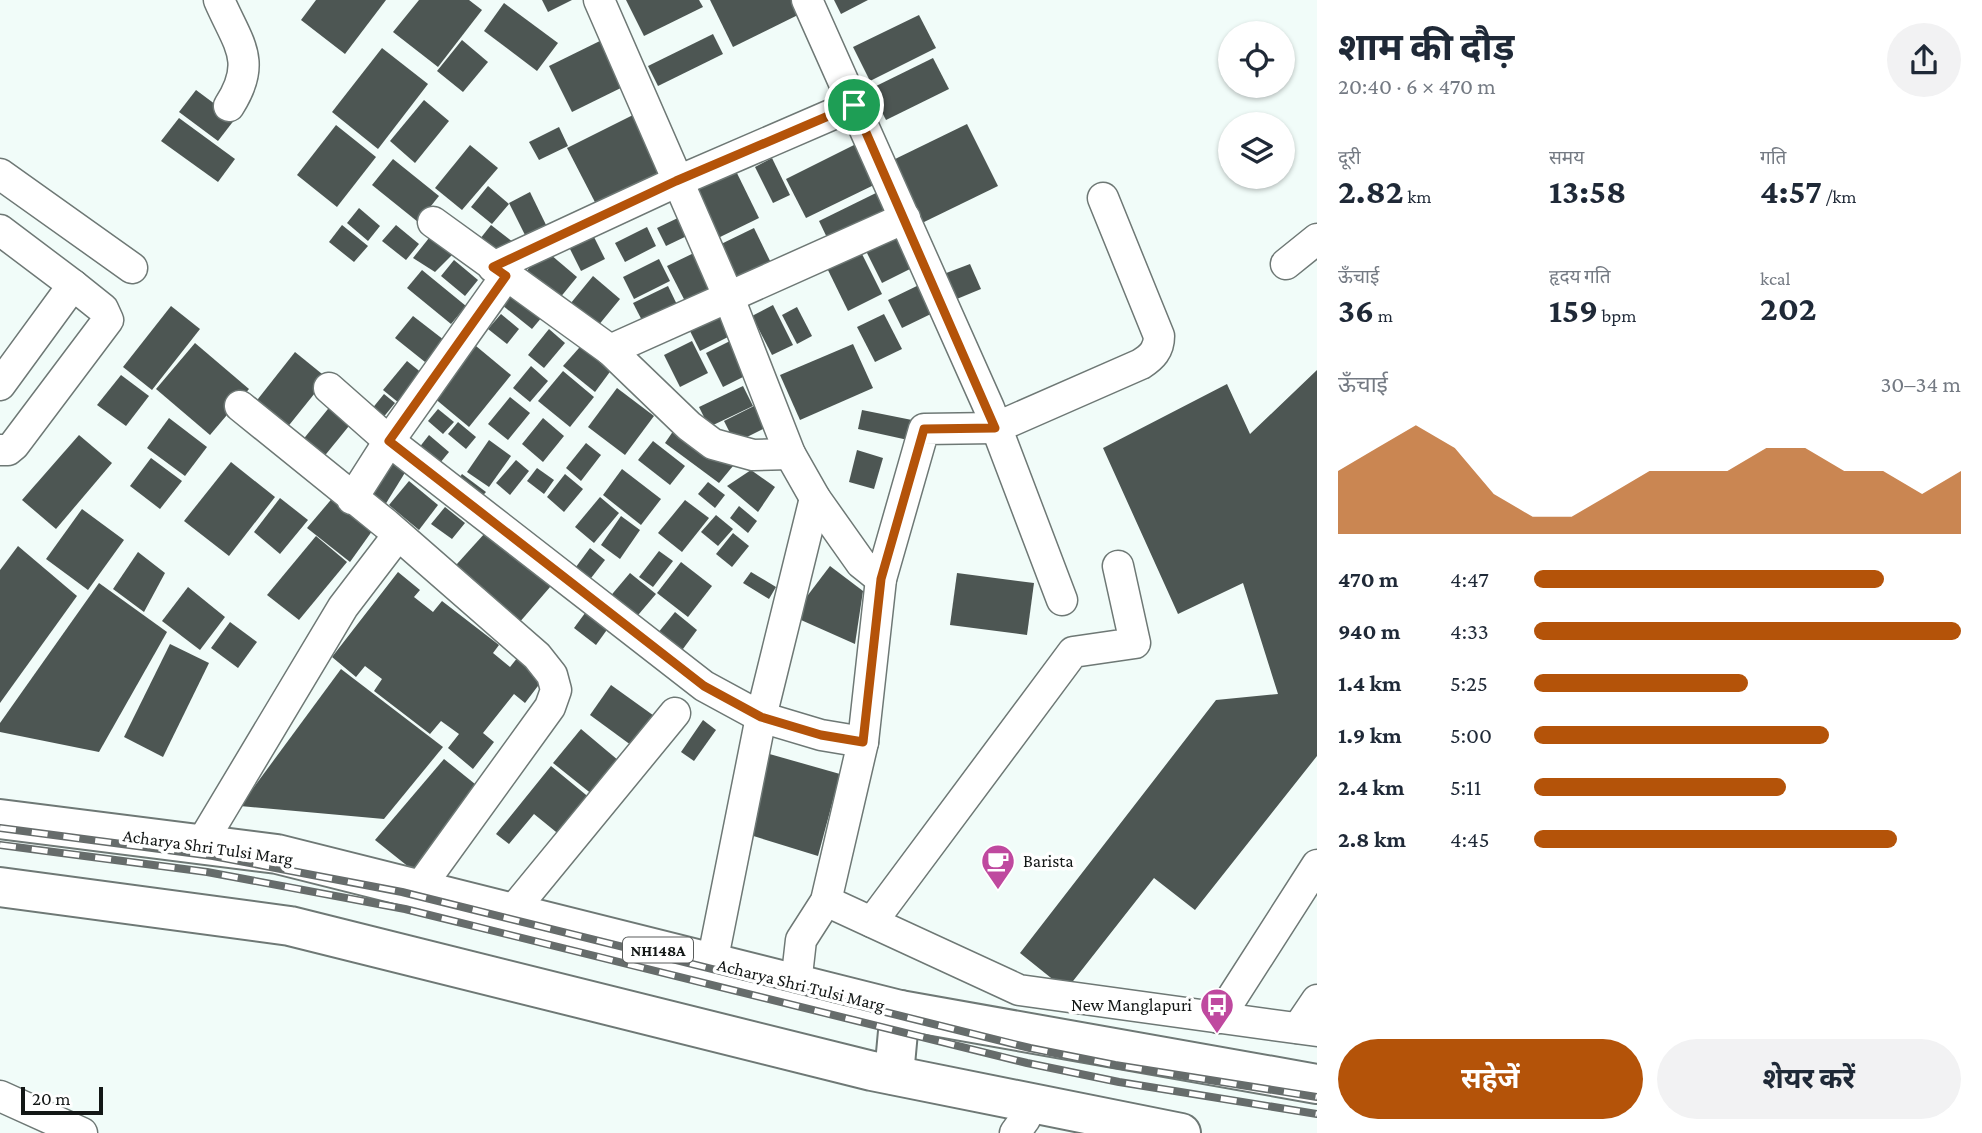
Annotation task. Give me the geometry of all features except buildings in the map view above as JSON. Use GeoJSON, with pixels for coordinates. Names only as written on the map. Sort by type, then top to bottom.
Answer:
{"type":"FeatureCollection","features":[{"type":"Feature","properties":{"kind":"highway","name":"Acharya Shri Tulsi Marg"},"geometry":{"type":"LineString","coordinates":[[0,819],[276,854],[901,1010],[1317,1084]]}},
{"type":"Feature","properties":{"kind":"highway"},"geometry":{"type":"LineString","coordinates":[[0,887],[290,926],[894,1075],[1181,1133]]}},
{"type":"Feature","properties":{"kind":"highway"},"geometry":{"type":"LineString","coordinates":[[894,1075],[901,1010]]}},
{"type":"Feature","properties":{"kind":"street"},"geometry":{"type":"LineString","coordinates":[[219,0],[246,65],[243,84],[229,106]]}},
{"type":"Feature","properties":{"kind":"street"},"geometry":{"type":"LineString","coordinates":[[599,0],[729,298],[790,454],[815,498],[861,563],[881,579]]}},
{"type":"Feature","properties":{"kind":"street"},"geometry":{"type":"LineString","coordinates":[[807,0],[905,218],[1027,502],[1062,600]]}},
{"type":"Feature","properties":{"kind":"street"},"geometry":{"type":"LineString","coordinates":[[352,499],[500,271],[676,181],[854,105]]}},
{"type":"Feature","properties":{"kind":"street"},"geometry":{"type":"LineString","coordinates":[[0,174],[132,268]]}},
{"type":"Feature","properties":{"kind":"street"},"geometry":{"type":"LineString","coordinates":[[796,984],[801,940],[826,901],[863,742],[881,579],[924,429],[995,428],[1151,358],[1159,346],[1159,336],[1103,198]]}},
{"type":"Feature","properties":{"kind":"street"},"geometry":{"type":"LineString","coordinates":[[610,349],[905,218]]}},
{"type":"Feature","properties":{"kind":"street"},"geometry":{"type":"LineString","coordinates":[[433,222],[610,349],[689,426],[713,444],[753,455],[790,454]]}},
{"type":"Feature","properties":{"kind":"street"},"geometry":{"type":"LineString","coordinates":[[0,230],[103,309],[108,320],[14,445],[8,450],[0,450]]}},
{"type":"Feature","properties":{"kind":"street"},"geometry":{"type":"LineString","coordinates":[[1286,264],[1317,239]]}},
{"type":"Feature","properties":{"kind":"street"},"geometry":{"type":"LineString","coordinates":[[0,385],[73,285]]}},
{"type":"Feature","properties":{"kind":"street"},"geometry":{"type":"LineString","coordinates":[[328,388],[389,441],[569,578],[704,686],[761,717],[821,735],[863,742]]}},
{"type":"Feature","properties":{"kind":"street"},"geometry":{"type":"LineString","coordinates":[[240,406],[398,535],[537,656],[552,675],[556,690],[540,724],[417,891]]}},
{"type":"Feature","properties":{"kind":"street"},"geometry":{"type":"LineString","coordinates":[[712,963],[761,717],[815,498]]}},
{"type":"Feature","properties":{"kind":"street"},"geometry":{"type":"LineString","coordinates":[[201,844],[343,607],[398,535]]}},
{"type":"Feature","properties":{"kind":"street"},"geometry":{"type":"LineString","coordinates":[[872,922],[1073,652],[1135,643],[1118,566]]}},
{"type":"Feature","properties":{"kind":"street"},"geometry":{"type":"LineString","coordinates":[[510,914],[674,712]]}},
{"type":"Feature","properties":{"kind":"street"},"geometry":{"type":"LineString","coordinates":[[1219,1018],[1317,865]]}},
{"type":"Feature","properties":{"kind":"street"},"geometry":{"type":"LineString","coordinates":[[826,901],[1019,990],[1308,1029],[1317,1000]]}},
{"type":"Feature","properties":{"kind":"street"},"geometry":{"type":"LineString","coordinates":[[0,903],[274,937],[354,953],[1020,1126],[1091,1133]]}},
{"type":"Feature","properties":{"kind":"street"},"geometry":{"type":"LineString","coordinates":[[0,1096],[82,1133]]}},
{"type":"Feature","properties":{"kind":"railway"},"geometry":{"type":"LineString","coordinates":[[0,828],[213,856],[402,892],[1030,1048],[1115,1065],[1317,1097]]}},
{"type":"Feature","properties":{"kind":"railway"},"geometry":{"type":"LineString","coordinates":[[0,845],[207,872],[405,909],[1027,1063],[1119,1082],[1317,1114]]}},
{"type":"Feature","properties":{"kind":"place","name":"Barista"},"geometry":{"type":"Point","coordinates":[998,891]}},
{"type":"Feature","properties":{"kind":"place","name":"New Manglapuri"},"geometry":{"type":"Point","coordinates":[1217,1035]}},
{"type":"Feature","properties":{"kind":"route"},"geometry":{"type":"LineString","coordinates":[[854,105],[989,408],[995,428],[924,429],[881,579],[863,742],[821,735],[761,717],[704,686],[569,578],[389,441],[506,276],[493,267],[676,181],[854,105]]}}]}
